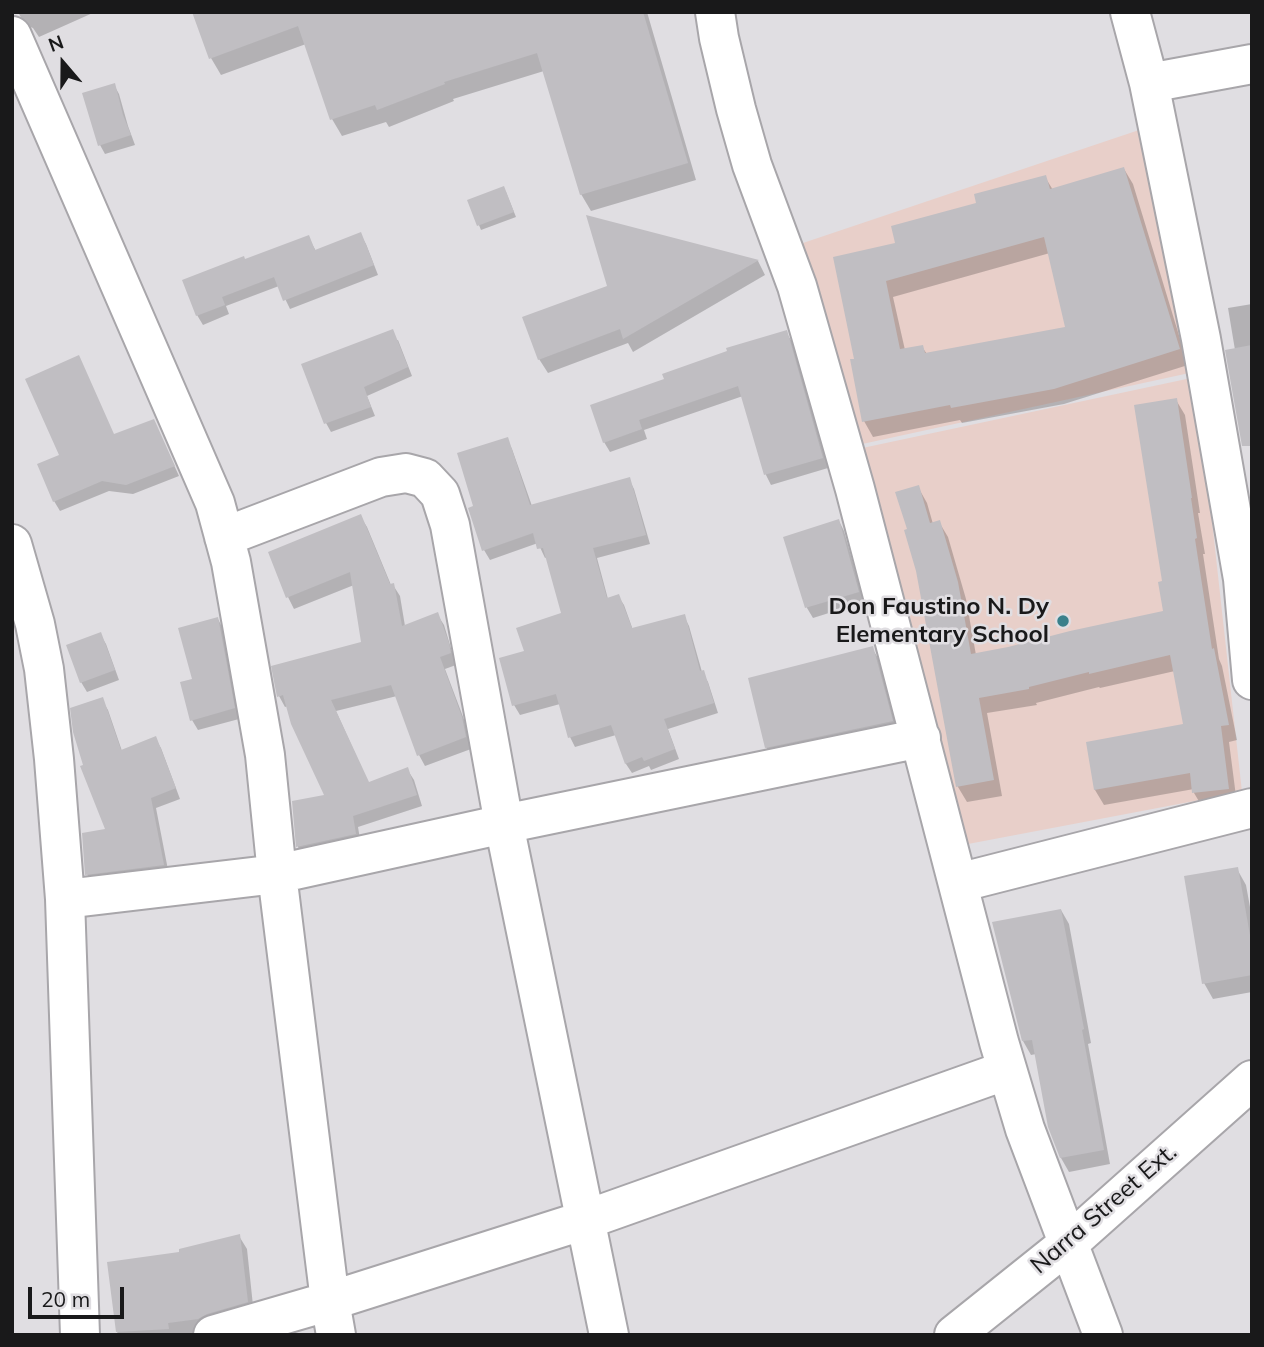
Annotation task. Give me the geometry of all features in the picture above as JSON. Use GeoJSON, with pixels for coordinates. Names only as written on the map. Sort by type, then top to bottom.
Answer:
{"type":"FeatureCollection","features":[{"type":"Feature","properties":{"kind":"street"},"geometry":{"type":"LineString","coordinates":[[715,12],[736,109],[752,165],[797,286],[851,476],[1007,1070],[1025,1129],[1103,1335]]}},
{"type":"Feature","properties":{"kind":"street"},"geometry":{"type":"LineString","coordinates":[[1130,12],[1149,83],[1201,339],[1243,579],[1252,680]]}},
{"type":"Feature","properties":{"kind":"street"},"geometry":{"type":"LineString","coordinates":[[12,36],[215,503],[224,537],[233,573],[265,755],[277,874],[333,1318]]}},
{"type":"Feature","properties":{"kind":"street"},"geometry":{"type":"LineString","coordinates":[[1149,83],[1252,64]]}},
{"type":"Feature","properties":{"kind":"street"},"geometry":{"type":"LineString","coordinates":[[224,537],[381,477],[406,473],[425,478],[440,494],[450,525],[504,824],[609,1335]]}},
{"type":"Feature","properties":{"kind":"street"},"geometry":{"type":"LineString","coordinates":[[12,544],[23,627],[44,668],[54,759],[65,899],[80,1335]]}},
{"type":"Feature","properties":{"kind":"street"},"geometry":{"type":"LineString","coordinates":[[65,899],[277,874],[921,738]]}},
{"type":"Feature","properties":{"kind":"street"},"geometry":{"type":"LineString","coordinates":[[958,883],[1252,808]]}},
{"type":"Feature","properties":{"kind":"street"},"geometry":{"type":"LineString","coordinates":[[213,1335],[333,1318],[585,1220],[1007,1070]]}},
{"type":"Feature","properties":{"kind":"street","name":"Narra Street Ext."},"geometry":{"type":"LineString","coordinates":[[954,1335],[1069,1243],[1252,1080]]}},
{"type":"Feature","properties":{"kind":"shaded area"},"geometry":{"type":"Polygon","coordinates":[[[1145,128],[1194,372],[853,446],[803,243],[1145,128]]]}},
{"type":"Feature","properties":{"kind":"shaded area","name":"Don Faustino N. Dy Elementary School"},"geometry":{"type":"Polygon","coordinates":[[[1196,377],[1242,792],[968,844],[853,450],[1196,377]]]}},
{"type":"Feature","properties":{"kind":"building"},"geometry":{"type":"Polygon","coordinates":[[[192,12],[643,12],[688,163],[580,195],[537,53],[444,82],[445,84],[377,110],[375,105],[330,120],[298,26],[209,59],[192,12]]]}},
{"type":"Feature","properties":{"kind":"building"},"geometry":{"type":"Polygon","coordinates":[[[115,83],[131,135],[98,146],[82,93],[115,83]]]}},
{"type":"Feature","properties":{"kind":"building"},"geometry":{"type":"Polygon","coordinates":[[[1124,167],[1180,349],[1054,389],[862,422],[850,359],[854,359],[833,257],[895,243],[891,226],[976,203],[974,194],[1046,175],[1050,189],[1124,167]],[[1044,237],[886,281],[900,349],[923,345],[925,353],[1065,327],[1044,237]]]}},
{"type":"Feature","properties":{"kind":"building"},"geometry":{"type":"Polygon","coordinates":[[[504,186],[514,212],[477,226],[467,200],[504,186]]]}},
{"type":"Feature","properties":{"kind":"building"},"geometry":{"type":"Polygon","coordinates":[[[586,215],[759,260],[623,339],[620,329],[538,360],[522,317],[607,286],[586,215]]]}},
{"type":"Feature","properties":{"kind":"building"},"geometry":{"type":"Polygon","coordinates":[[[361,232],[374,265],[283,301],[274,277],[222,297],[225,305],[196,316],[182,280],[309,235],[315,250],[361,232]]]}},
{"type":"Feature","properties":{"kind":"building"},"geometry":{"type":"Polygon","coordinates":[[[393,329],[408,367],[364,387],[371,407],[324,424],[301,364],[393,329]]]}},
{"type":"Feature","properties":{"kind":"building"},"geometry":{"type":"Polygon","coordinates":[[[787,330],[823,458],[764,475],[738,386],[639,420],[642,429],[603,443],[590,405],[664,379],[662,374],[727,351],[726,348],[787,330]]]}},
{"type":"Feature","properties":{"kind":"building"},"geometry":{"type":"Polygon","coordinates":[[[1252,345],[1252,446],[1242,446],[1225,350],[1252,345]]]}},
{"type":"Feature","properties":{"kind":"building"},"geometry":{"type":"Polygon","coordinates":[[[79,355],[114,434],[154,419],[175,466],[126,485],[102,481],[53,502],[37,464],[59,455],[25,379],[79,355]]]}},
{"type":"Feature","properties":{"kind":"building"},"geometry":{"type":"Polygon","coordinates":[[[1177,398],[1212,649],[1214,648],[1229,725],[1221,726],[1229,789],[1192,793],[1190,773],[1094,790],[1086,742],[1183,724],[1170,655],[1089,672],[1029,689],[979,698],[994,780],[956,787],[916,571],[895,492],[919,485],[930,523],[940,520],[958,582],[971,654],[1163,611],[1158,582],[1162,581],[1134,405],[1177,398]]]}},
{"type":"Feature","properties":{"kind":"building"},"geometry":{"type":"Polygon","coordinates":[[[508,437],[530,505],[630,477],[646,535],[593,548],[607,598],[619,594],[632,628],[685,614],[700,671],[704,670],[714,703],[664,719],[675,749],[644,761],[642,757],[625,764],[611,725],[568,738],[556,694],[512,706],[499,658],[524,651],[516,628],[561,613],[543,548],[537,549],[533,533],[482,551],[468,508],[473,506],[457,453],[508,437]]]}},
{"type":"Feature","properties":{"kind":"building"},"geometry":{"type":"Polygon","coordinates":[[[361,514],[390,584],[394,583],[402,626],[438,612],[451,653],[440,657],[462,717],[466,737],[417,756],[391,685],[331,700],[369,782],[408,767],[417,795],[353,816],[356,834],[296,847],[292,801],[324,795],[291,724],[283,695],[277,697],[271,666],[361,642],[350,572],[286,598],[268,552],[361,514]]]}},
{"type":"Feature","properties":{"kind":"building"},"geometry":{"type":"Polygon","coordinates":[[[839,519],[859,592],[805,608],[783,537],[839,519]]]}},
{"type":"Feature","properties":{"kind":"building"},"geometry":{"type":"Polygon","coordinates":[[[218,617],[235,708],[190,721],[180,682],[192,679],[178,628],[218,617]]]}},
{"type":"Feature","properties":{"kind":"building"},"geometry":{"type":"Polygon","coordinates":[[[101,632],[115,670],[80,683],[66,645],[101,632]]]}},
{"type":"Feature","properties":{"kind":"building"},"geometry":{"type":"Polygon","coordinates":[[[873,646],[893,721],[765,748],[748,678],[873,646]]]}},
{"type":"Feature","properties":{"kind":"building"},"geometry":{"type":"Polygon","coordinates":[[[103,697],[121,750],[156,736],[176,788],[151,798],[164,865],[85,875],[82,833],[105,829],[80,766],[83,765],[73,732],[70,708],[103,697]]]}},
{"type":"Feature","properties":{"kind":"building"},"geometry":{"type":"Polygon","coordinates":[[[1238,867],[1252,947],[1252,975],[1202,984],[1184,876],[1238,867]]]}},
{"type":"Feature","properties":{"kind":"building"},"geometry":{"type":"Polygon","coordinates":[[[1061,909],[1104,1150],[1060,1158],[1048,1127],[1032,1040],[1022,1041],[992,922],[1061,909]]]}},
{"type":"Feature","properties":{"kind":"building"},"geometry":{"type":"Polygon","coordinates":[[[240,1234],[248,1302],[198,1319],[168,1323],[169,1329],[116,1332],[107,1262],[179,1252],[179,1249],[240,1234]]]}},
{"type":"Feature","properties":{"kind":"place","name":"Don Faustino N. Dy Elementary School"},"geometry":{"type":"Point","coordinates":[1063,621]}}]}
